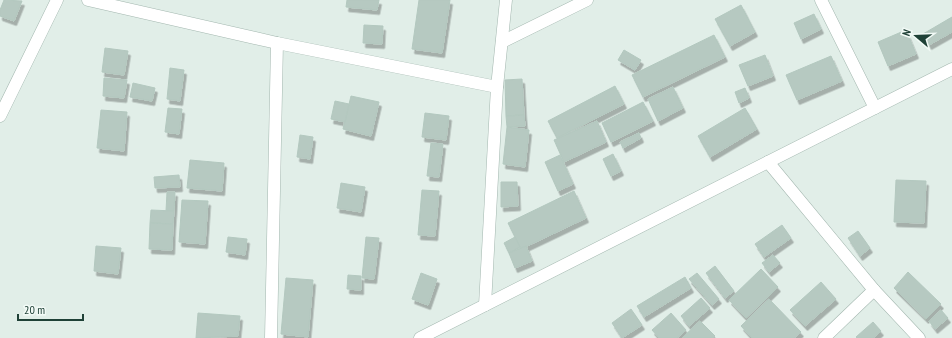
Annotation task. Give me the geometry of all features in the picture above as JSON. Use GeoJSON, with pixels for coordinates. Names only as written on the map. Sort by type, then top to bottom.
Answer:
{"type":"FeatureCollection","features":[{"type":"Feature","properties":{"kind":"street"},"geometry":{"type":"LineString","coordinates":[[0,116],[57,0]]}},
{"type":"Feature","properties":{"kind":"street"},"geometry":{"type":"LineString","coordinates":[[88,0],[277,43],[497,87]]}},
{"type":"Feature","properties":{"kind":"street"},"geometry":{"type":"LineString","coordinates":[[485,305],[497,87],[506,0]]}},
{"type":"Feature","properties":{"kind":"street"},"geometry":{"type":"LineString","coordinates":[[502,42],[587,0]]}},
{"type":"Feature","properties":{"kind":"street"},"geometry":{"type":"LineString","coordinates":[[821,0],[875,108]]}},
{"type":"Feature","properties":{"kind":"street"},"geometry":{"type":"LineString","coordinates":[[271,338],[277,43]]}},
{"type":"Feature","properties":{"kind":"street"},"geometry":{"type":"LineString","coordinates":[[420,338],[952,69]]}},
{"type":"Feature","properties":{"kind":"street"},"geometry":{"type":"LineString","coordinates":[[768,162],[874,290],[919,338]]}},
{"type":"Feature","properties":{"kind":"street"},"geometry":{"type":"LineString","coordinates":[[824,338],[874,290]]}},
{"type":"Feature","properties":{"kind":"building"},"geometry":{"type":"Polygon","coordinates":[[[4,0],[22,1],[14,21],[0,16],[0,10],[4,0]]]}},
{"type":"Feature","properties":{"kind":"building"},"geometry":{"type":"Polygon","coordinates":[[[347,0],[379,0],[377,10],[346,7],[347,0]]]}},
{"type":"Feature","properties":{"kind":"building"},"geometry":{"type":"Polygon","coordinates":[[[419,0],[450,0],[442,53],[412,49],[419,0]]]}},
{"type":"Feature","properties":{"kind":"building"},"geometry":{"type":"Polygon","coordinates":[[[741,5],[755,32],[730,46],[715,19],[741,5]]]}},
{"type":"Feature","properties":{"kind":"building"},"geometry":{"type":"Polygon","coordinates":[[[814,14],[821,29],[801,39],[794,23],[814,14]]]}},
{"type":"Feature","properties":{"kind":"building"},"geometry":{"type":"Polygon","coordinates":[[[952,17],[952,32],[929,45],[923,34],[952,17]]]}},
{"type":"Feature","properties":{"kind":"building"},"geometry":{"type":"Polygon","coordinates":[[[364,25],[383,26],[382,44],[363,43],[364,25]]]}},
{"type":"Feature","properties":{"kind":"building"},"geometry":{"type":"Polygon","coordinates":[[[906,30],[916,54],[888,66],[878,42],[906,30]]]}},
{"type":"Feature","properties":{"kind":"building"},"geometry":{"type":"Polygon","coordinates":[[[714,35],[725,57],[643,97],[632,75],[714,35]]]}},
{"type":"Feature","properties":{"kind":"building"},"geometry":{"type":"Polygon","coordinates":[[[105,48],[128,51],[124,75],[102,72],[105,48]]]}},
{"type":"Feature","properties":{"kind":"building"},"geometry":{"type":"Polygon","coordinates":[[[624,50],[641,60],[635,70],[618,60],[624,50]]]}},
{"type":"Feature","properties":{"kind":"building"},"geometry":{"type":"Polygon","coordinates":[[[765,55],[773,76],[748,86],[739,65],[765,55]]]}},
{"type":"Feature","properties":{"kind":"building"},"geometry":{"type":"Polygon","coordinates":[[[831,56],[842,81],[797,100],[786,75],[831,56]]]}},
{"type":"Feature","properties":{"kind":"building"},"geometry":{"type":"Polygon","coordinates":[[[170,68],[184,70],[180,101],[167,99],[170,68]]]}},
{"type":"Feature","properties":{"kind":"building"},"geometry":{"type":"Polygon","coordinates":[[[104,78],[127,80],[124,98],[103,96],[104,78]]]}},
{"type":"Feature","properties":{"kind":"building"},"geometry":{"type":"Polygon","coordinates":[[[522,79],[524,115],[506,116],[505,80],[522,79]]]}},
{"type":"Feature","properties":{"kind":"building"},"geometry":{"type":"Polygon","coordinates":[[[133,83],[155,88],[152,101],[130,97],[133,83]]]}},
{"type":"Feature","properties":{"kind":"building"},"geometry":{"type":"Polygon","coordinates":[[[615,86],[624,104],[557,138],[548,121],[615,86]]]}},
{"type":"Feature","properties":{"kind":"building"},"geometry":{"type":"Polygon","coordinates":[[[673,87],[683,108],[658,121],[648,99],[673,87]]]}},
{"type":"Feature","properties":{"kind":"building"},"geometry":{"type":"Polygon","coordinates":[[[745,88],[749,98],[739,103],[735,92],[745,88]]]}},
{"type":"Feature","properties":{"kind":"building"},"geometry":{"type":"Polygon","coordinates":[[[351,96],[379,102],[371,136],[343,129],[351,96]]]}},
{"type":"Feature","properties":{"kind":"building"},"geometry":{"type":"Polygon","coordinates":[[[335,101],[349,104],[345,122],[331,119],[335,101]]]}},
{"type":"Feature","properties":{"kind":"building"},"geometry":{"type":"Polygon","coordinates":[[[643,102],[653,121],[611,142],[602,123],[643,102]]]}},
{"type":"Feature","properties":{"kind":"building"},"geometry":{"type":"Polygon","coordinates":[[[168,108],[182,109],[179,134],[165,132],[168,108]]]}},
{"type":"Feature","properties":{"kind":"building"},"geometry":{"type":"Polygon","coordinates":[[[745,108],[757,129],[710,157],[698,136],[745,108]]]}},
{"type":"Feature","properties":{"kind":"building"},"geometry":{"type":"Polygon","coordinates":[[[101,110],[127,112],[124,151],[97,148],[101,110]]]}},
{"type":"Feature","properties":{"kind":"building"},"geometry":{"type":"Polygon","coordinates":[[[425,113],[449,116],[446,140],[422,137],[425,113]]]}},
{"type":"Feature","properties":{"kind":"building"},"geometry":{"type":"Polygon","coordinates":[[[524,115],[525,126],[507,127],[506,116],[524,115]]]}},
{"type":"Feature","properties":{"kind":"building"},"geometry":{"type":"Polygon","coordinates":[[[597,121],[606,142],[564,162],[554,140],[597,121]]]}},
{"type":"Feature","properties":{"kind":"building"},"geometry":{"type":"Polygon","coordinates":[[[507,127],[529,130],[525,167],[503,164],[507,127]]]}},
{"type":"Feature","properties":{"kind":"building"},"geometry":{"type":"Polygon","coordinates":[[[639,133],[641,138],[623,148],[620,142],[639,133]]]}},
{"type":"Feature","properties":{"kind":"building"},"geometry":{"type":"Polygon","coordinates":[[[300,135],[313,137],[310,159],[297,157],[300,135]]]}},
{"type":"Feature","properties":{"kind":"building"},"geometry":{"type":"Polygon","coordinates":[[[431,143],[443,144],[439,177],[427,176],[431,143]]]}},
{"type":"Feature","properties":{"kind":"building"},"geometry":{"type":"Polygon","coordinates":[[[613,154],[621,171],[611,176],[603,159],[613,154]]]}},
{"type":"Feature","properties":{"kind":"building"},"geometry":{"type":"Polygon","coordinates":[[[560,155],[573,184],[558,191],[545,162],[560,155]]]}},
{"type":"Feature","properties":{"kind":"building"},"geometry":{"type":"Polygon","coordinates":[[[190,160],[224,163],[222,191],[187,188],[190,160]]]}},
{"type":"Feature","properties":{"kind":"building"},"geometry":{"type":"Polygon","coordinates":[[[179,175],[180,187],[155,188],[154,177],[179,175]]]}},
{"type":"Feature","properties":{"kind":"building"},"geometry":{"type":"Polygon","coordinates":[[[896,180],[926,181],[924,223],[894,222],[896,180]]]}},
{"type":"Feature","properties":{"kind":"building"},"geometry":{"type":"Polygon","coordinates":[[[501,182],[517,182],[518,206],[501,207],[501,182]]]}},
{"type":"Feature","properties":{"kind":"building"},"geometry":{"type":"Polygon","coordinates":[[[341,183],[365,187],[361,212],[337,208],[341,183]]]}},
{"type":"Feature","properties":{"kind":"building"},"geometry":{"type":"Polygon","coordinates":[[[422,190],[439,191],[435,236],[418,235],[422,190]]]}},
{"type":"Feature","properties":{"kind":"building"},"geometry":{"type":"Polygon","coordinates":[[[574,191],[586,218],[521,249],[508,223],[574,191]]]}},
{"type":"Feature","properties":{"kind":"building"},"geometry":{"type":"Polygon","coordinates":[[[167,192],[175,192],[174,211],[166,211],[167,192]]]}},
{"type":"Feature","properties":{"kind":"building"},"geometry":{"type":"Polygon","coordinates":[[[182,200],[208,201],[205,244],[179,242],[182,200]]]}},
{"type":"Feature","properties":{"kind":"building"},"geometry":{"type":"Polygon","coordinates":[[[151,210],[174,211],[173,224],[150,223],[151,210]]]}},
{"type":"Feature","properties":{"kind":"building"},"geometry":{"type":"Polygon","coordinates":[[[150,223],[173,224],[172,250],[149,249],[150,223]]]}},
{"type":"Feature","properties":{"kind":"building"},"geometry":{"type":"Polygon","coordinates":[[[782,225],[791,238],[764,257],[755,244],[782,225]]]}},
{"type":"Feature","properties":{"kind":"building"},"geometry":{"type":"Polygon","coordinates":[[[858,231],[870,248],[860,256],[848,238],[858,231]]]}},
{"type":"Feature","properties":{"kind":"building"},"geometry":{"type":"Polygon","coordinates":[[[228,237],[247,239],[245,255],[226,252],[228,237]]]}},
{"type":"Feature","properties":{"kind":"building"},"geometry":{"type":"Polygon","coordinates":[[[366,237],[379,238],[374,279],[362,278],[366,237]]]}},
{"type":"Feature","properties":{"kind":"building"},"geometry":{"type":"Polygon","coordinates":[[[515,237],[520,247],[509,253],[504,243],[515,237]]]}},
{"type":"Feature","properties":{"kind":"building"},"geometry":{"type":"Polygon","coordinates":[[[96,246],[121,248],[118,274],[94,271],[96,246]]]}},
{"type":"Feature","properties":{"kind":"building"},"geometry":{"type":"Polygon","coordinates":[[[526,246],[532,261],[515,268],[509,253],[526,246]]]}},
{"type":"Feature","properties":{"kind":"building"},"geometry":{"type":"Polygon","coordinates":[[[773,255],[780,263],[769,272],[762,263],[773,255]]]}},
{"type":"Feature","properties":{"kind":"building"},"geometry":{"type":"Polygon","coordinates":[[[715,266],[734,291],[725,298],[706,273],[715,266]]]}},
{"type":"Feature","properties":{"kind":"building"},"geometry":{"type":"Polygon","coordinates":[[[761,269],[778,287],[746,318],[729,300],[761,269]]]}},
{"type":"Feature","properties":{"kind":"building"},"geometry":{"type":"Polygon","coordinates":[[[908,272],[941,304],[926,319],[894,288],[908,272]]]}},
{"type":"Feature","properties":{"kind":"building"},"geometry":{"type":"Polygon","coordinates":[[[421,273],[437,279],[428,305],[412,299],[421,273]]]}},
{"type":"Feature","properties":{"kind":"building"},"geometry":{"type":"Polygon","coordinates":[[[697,273],[719,299],[712,305],[689,279],[697,273]]]}},
{"type":"Feature","properties":{"kind":"building"},"geometry":{"type":"Polygon","coordinates":[[[348,275],[361,276],[361,290],[347,289],[348,275]]]}},
{"type":"Feature","properties":{"kind":"building"},"geometry":{"type":"Polygon","coordinates":[[[685,277],[691,288],[644,317],[637,306],[685,277]]]}},
{"type":"Feature","properties":{"kind":"building"},"geometry":{"type":"Polygon","coordinates":[[[286,278],[313,280],[308,337],[281,334],[286,278]]]}},
{"type":"Feature","properties":{"kind":"building"},"geometry":{"type":"Polygon","coordinates":[[[821,282],[836,299],[805,326],[790,310],[821,282]]]}},
{"type":"Feature","properties":{"kind":"building"},"geometry":{"type":"Polygon","coordinates":[[[701,298],[710,308],[689,326],[681,316],[701,298]]]}},
{"type":"Feature","properties":{"kind":"building"},"geometry":{"type":"Polygon","coordinates":[[[769,299],[801,332],[794,338],[752,338],[741,326],[769,299]]]}},
{"type":"Feature","properties":{"kind":"building"},"geometry":{"type":"Polygon","coordinates":[[[631,309],[642,325],[622,338],[612,323],[631,309]]]}},
{"type":"Feature","properties":{"kind":"building"},"geometry":{"type":"Polygon","coordinates":[[[941,310],[948,318],[935,329],[929,321],[941,310]]]}},
{"type":"Feature","properties":{"kind":"building"},"geometry":{"type":"Polygon","coordinates":[[[198,313],[240,316],[238,336],[196,338],[198,313]]]}},
{"type":"Feature","properties":{"kind":"building"},"geometry":{"type":"Polygon","coordinates":[[[671,313],[686,330],[677,338],[659,338],[652,330],[671,313]]]}},
{"type":"Feature","properties":{"kind":"building"},"geometry":{"type":"Polygon","coordinates":[[[700,321],[715,336],[713,338],[682,338],[700,321]]]}},
{"type":"Feature","properties":{"kind":"building"},"geometry":{"type":"Polygon","coordinates":[[[873,322],[881,331],[873,338],[856,337],[873,322]]]}}]}
